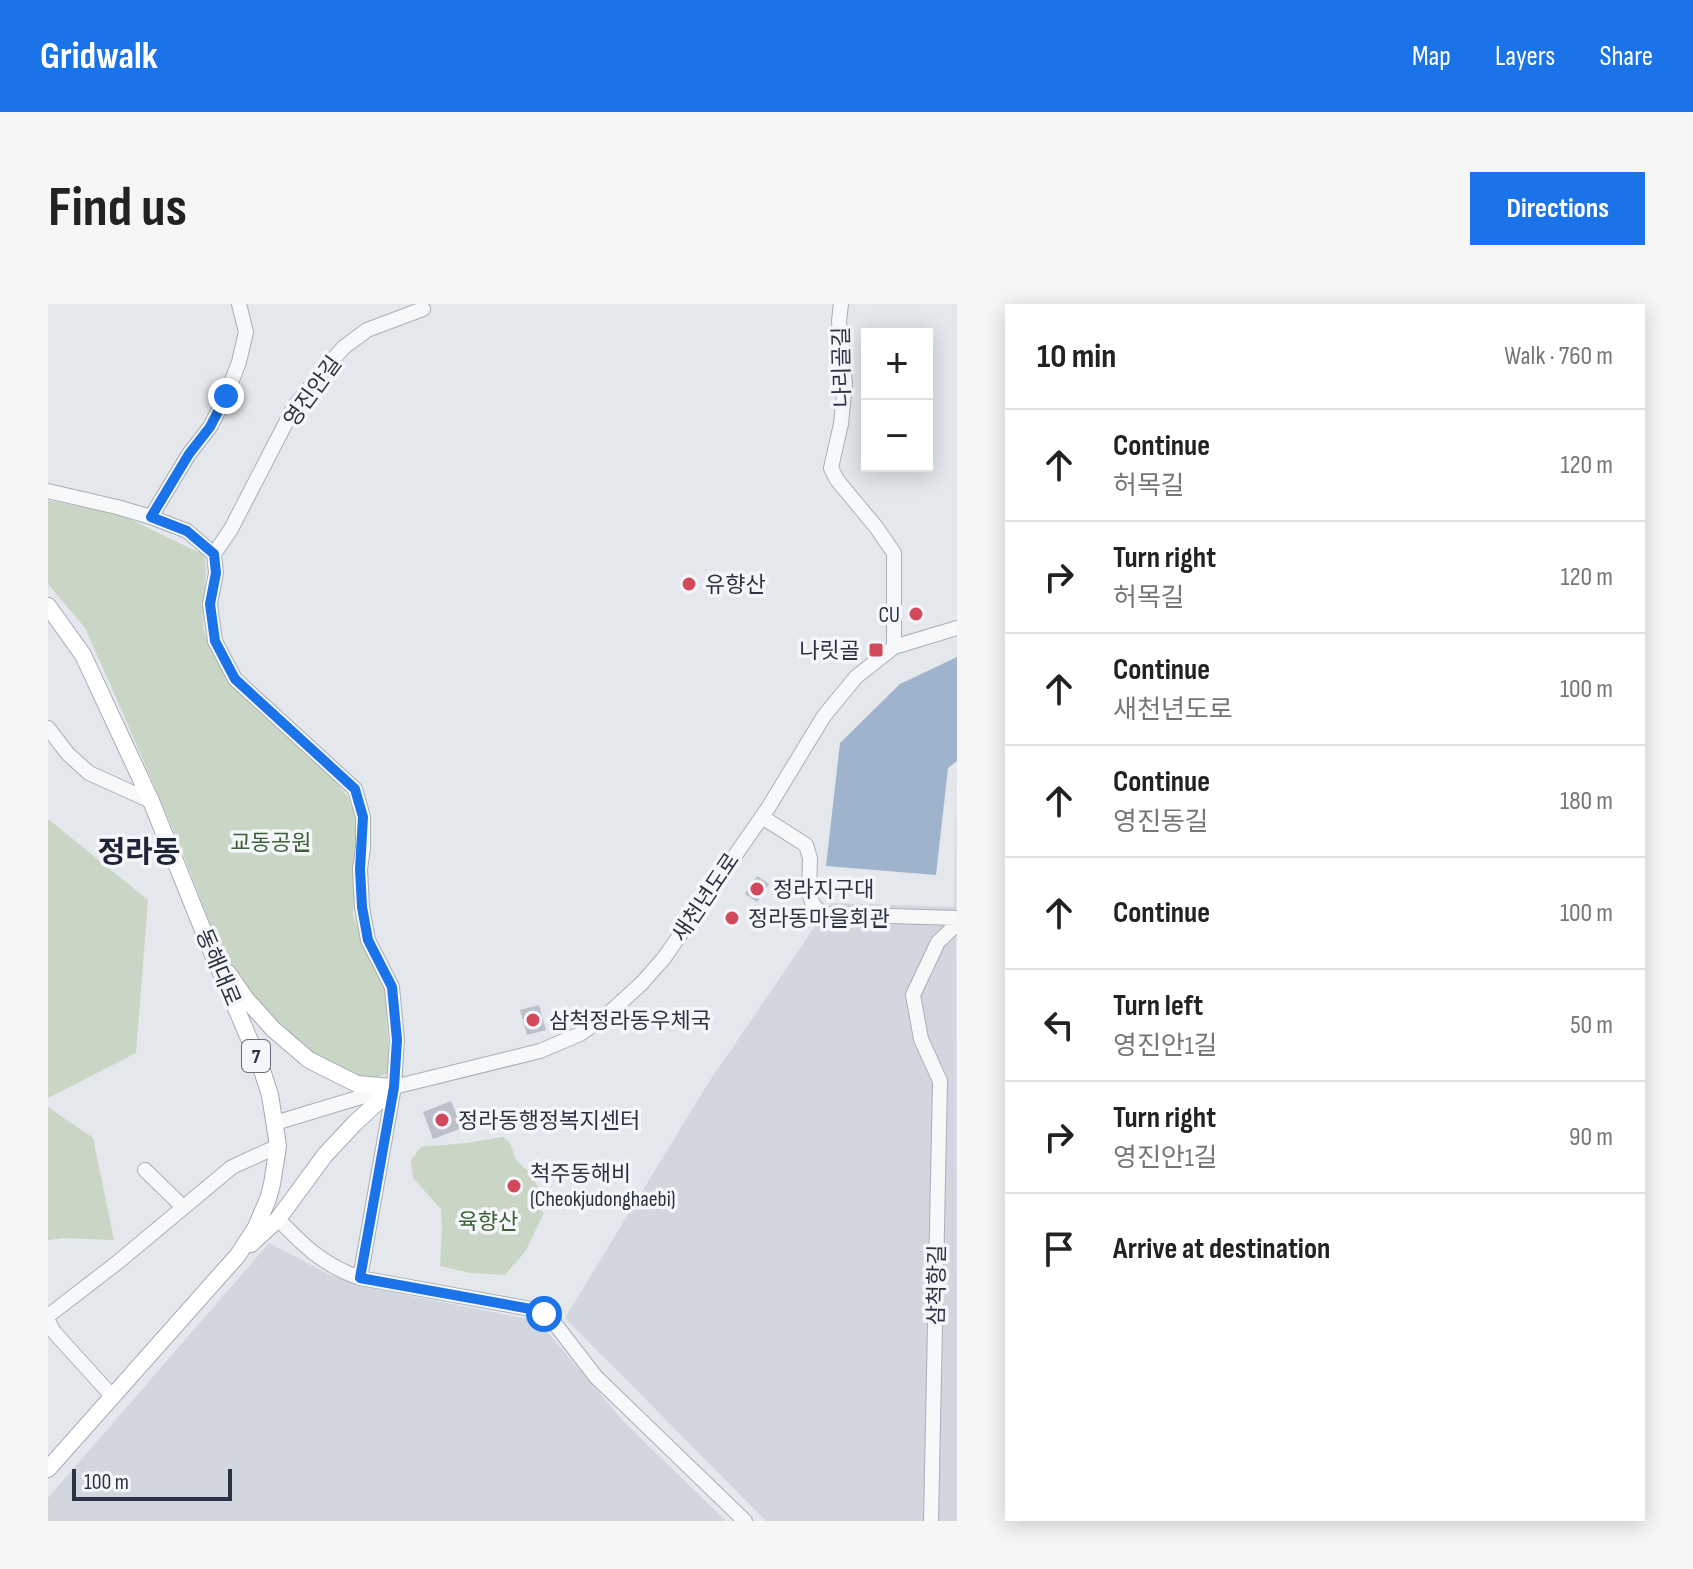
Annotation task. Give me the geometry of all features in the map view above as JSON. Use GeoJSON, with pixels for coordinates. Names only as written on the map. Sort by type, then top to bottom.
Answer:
{"type":"FeatureCollection","features":[{"type":"Feature","properties":{"kind":"main road","name":"동해대로"},"geometry":{"type":"LineString","coordinates":[[48,606],[83,655],[151,801],[260,1064],[270,1095],[278,1146],[268,1199],[256,1227],[238,1255],[48,1469]]}},
{"type":"Feature","properties":{"kind":"main road"},"geometry":{"type":"LineString","coordinates":[[211,950],[246,999],[273,1029],[309,1060],[357,1084],[394,1087]]}},
{"type":"Feature","properties":{"kind":"main road"},"geometry":{"type":"LineString","coordinates":[[238,1255],[278,1219],[325,1155],[394,1087]]}},
{"type":"Feature","properties":{"kind":"street"},"geometry":{"type":"LineString","coordinates":[[151,517],[189,454],[210,427],[226,396],[246,332],[239,304]]}},
{"type":"Feature","properties":{"kind":"street","name":"나리골길"},"geometry":{"type":"LineString","coordinates":[[841,304],[839,321],[845,384],[841,424],[831,468],[894,553],[894,647]]}},
{"type":"Feature","properties":{"kind":"street","name":"영진안길"},"geometry":{"type":"LineString","coordinates":[[214,554],[231,529],[294,407],[328,365],[344,347],[367,330],[423,309]]}},
{"type":"Feature","properties":{"kind":"street"},"geometry":{"type":"LineString","coordinates":[[48,491],[151,517],[187,531],[214,554],[216,573],[210,604],[215,641],[235,679],[355,789],[363,817],[362,907],[368,940],[392,987],[397,1040],[394,1087],[360,1278]]}},
{"type":"Feature","properties":{"kind":"street","name":"새천년도로"},"geometry":{"type":"LineString","coordinates":[[275,1123],[394,1087],[540,1051],[580,1034],[607,1015],[632,994],[664,958],[762,817],[824,716],[856,677],[894,647],[957,628]]}},
{"type":"Feature","properties":{"kind":"street"},"geometry":{"type":"LineString","coordinates":[[48,728],[68,754],[89,773],[151,801]]}},
{"type":"Feature","properties":{"kind":"street"},"geometry":{"type":"LineString","coordinates":[[762,817],[806,845],[810,858],[809,894],[814,906],[823,914],[957,921]]}},
{"type":"Feature","properties":{"kind":"street","name":"삼척항길"},"geometry":{"type":"LineString","coordinates":[[931,1521],[940,1081],[921,1039],[913,995],[938,942],[957,921]]}},
{"type":"Feature","properties":{"kind":"street"},"geometry":{"type":"LineString","coordinates":[[112,1396],[54,1332],[48,1318],[232,1167],[278,1146]]}},
{"type":"Feature","properties":{"kind":"street"},"geometry":{"type":"LineString","coordinates":[[145,1170],[183,1207]]}},
{"type":"Feature","properties":{"kind":"street"},"geometry":{"type":"LineString","coordinates":[[278,1219],[317,1257],[340,1271],[360,1278],[531,1309],[544,1314],[596,1377],[745,1521]]}},
{"type":"Feature","properties":{"kind":"shaded area"},"geometry":{"type":"Polygon","coordinates":[[[956,781],[957,1521],[766,1521],[565,1318],[707,1085],[831,903],[954,907],[956,781]]]}},
{"type":"Feature","properties":{"kind":"shaded area"},"geometry":{"type":"Polygon","coordinates":[[[269,1243],[330,1275],[370,1288],[538,1321],[625,1423],[726,1521],[48,1521],[48,1498],[269,1243]]]}},
{"type":"Feature","properties":{"kind":"green space","name":"교동공원"},"geometry":{"type":"Polygon","coordinates":[[[48,500],[121,515],[204,555],[203,628],[212,653],[248,701],[332,777],[348,797],[359,828],[353,914],[363,946],[385,990],[390,1073],[371,1079],[323,1060],[275,1023],[221,952],[180,846],[85,628],[48,584],[48,500]]]}},
{"type":"Feature","properties":{"kind":"green space"},"geometry":{"type":"Polygon","coordinates":[[[48,819],[148,900],[136,1053],[48,1098],[48,819]]]}},
{"type":"Feature","properties":{"kind":"green space"},"geometry":{"type":"Polygon","coordinates":[[[48,1107],[93,1138],[114,1240],[48,1240],[48,1107]]]}},
{"type":"Feature","properties":{"kind":"green space","name":"육향산"},"geometry":{"type":"Polygon","coordinates":[[[503,1137],[510,1143],[516,1160],[529,1172],[538,1187],[530,1203],[544,1213],[525,1252],[505,1275],[471,1273],[440,1266],[441,1209],[413,1178],[411,1160],[421,1147],[503,1137]]]}},
{"type":"Feature","properties":{"kind":"water"},"geometry":{"type":"Polygon","coordinates":[[[957,657],[957,761],[948,768],[936,875],[826,866],[840,743],[900,684],[957,657]]]}},
{"type":"Feature","properties":{"kind":"building","name":"정라지구대"},"geometry":{"type":"Polygon","coordinates":[[[757,876],[769,884],[757,902],[745,894],[757,876]]]}},
{"type":"Feature","properties":{"kind":"building","name":"삼척정라동우체국"},"geometry":{"type":"Polygon","coordinates":[[[539,1005],[546,1030],[527,1035],[520,1010],[539,1005]]]}},
{"type":"Feature","properties":{"kind":"building","name":"정라동행정복지센터"},"geometry":{"type":"Polygon","coordinates":[[[451,1101],[462,1128],[433,1139],[423,1112],[451,1101]]]}},
{"type":"Feature","properties":{"kind":"place","name":"유향산"},"geometry":{"type":"Point","coordinates":[689,584]}},
{"type":"Feature","properties":{"kind":"place","name":"CU"},"geometry":{"type":"Point","coordinates":[916,614]}},
{"type":"Feature","properties":{"kind":"place","name":"나릿골"},"geometry":{"type":"Point","coordinates":[876,650]}},
{"type":"Feature","properties":{"kind":"place","name":"정라지구대"},"geometry":{"type":"Point","coordinates":[757,889]}},
{"type":"Feature","properties":{"kind":"place","name":"정라동마을회관"},"geometry":{"type":"Point","coordinates":[732,918]}},
{"type":"Feature","properties":{"kind":"place","name":"삼척정라동우체국"},"geometry":{"type":"Point","coordinates":[533,1020]}},
{"type":"Feature","properties":{"kind":"place","name":"정라동행정복지센터"},"geometry":{"type":"Point","coordinates":[442,1120]}},
{"type":"Feature","properties":{"kind":"place","name":"척주동해비 (Cheokjudonghaebi)"},"geometry":{"type":"Point","coordinates":[514,1186]}},
{"type":"Feature","properties":{"kind":"district","name":"정라동"},"geometry":{"type":"Point","coordinates":[139,852]}},
{"type":"Feature","properties":{"kind":"route"},"geometry":{"type":"LineString","coordinates":[[226,396],[210,427],[189,454],[151,517],[187,531],[214,554],[216,573],[210,604],[215,641],[235,679],[355,789],[363,817],[360,869],[362,907],[368,940],[392,987],[397,1040],[394,1087],[360,1278],[531,1309],[544,1314]]}}]}
